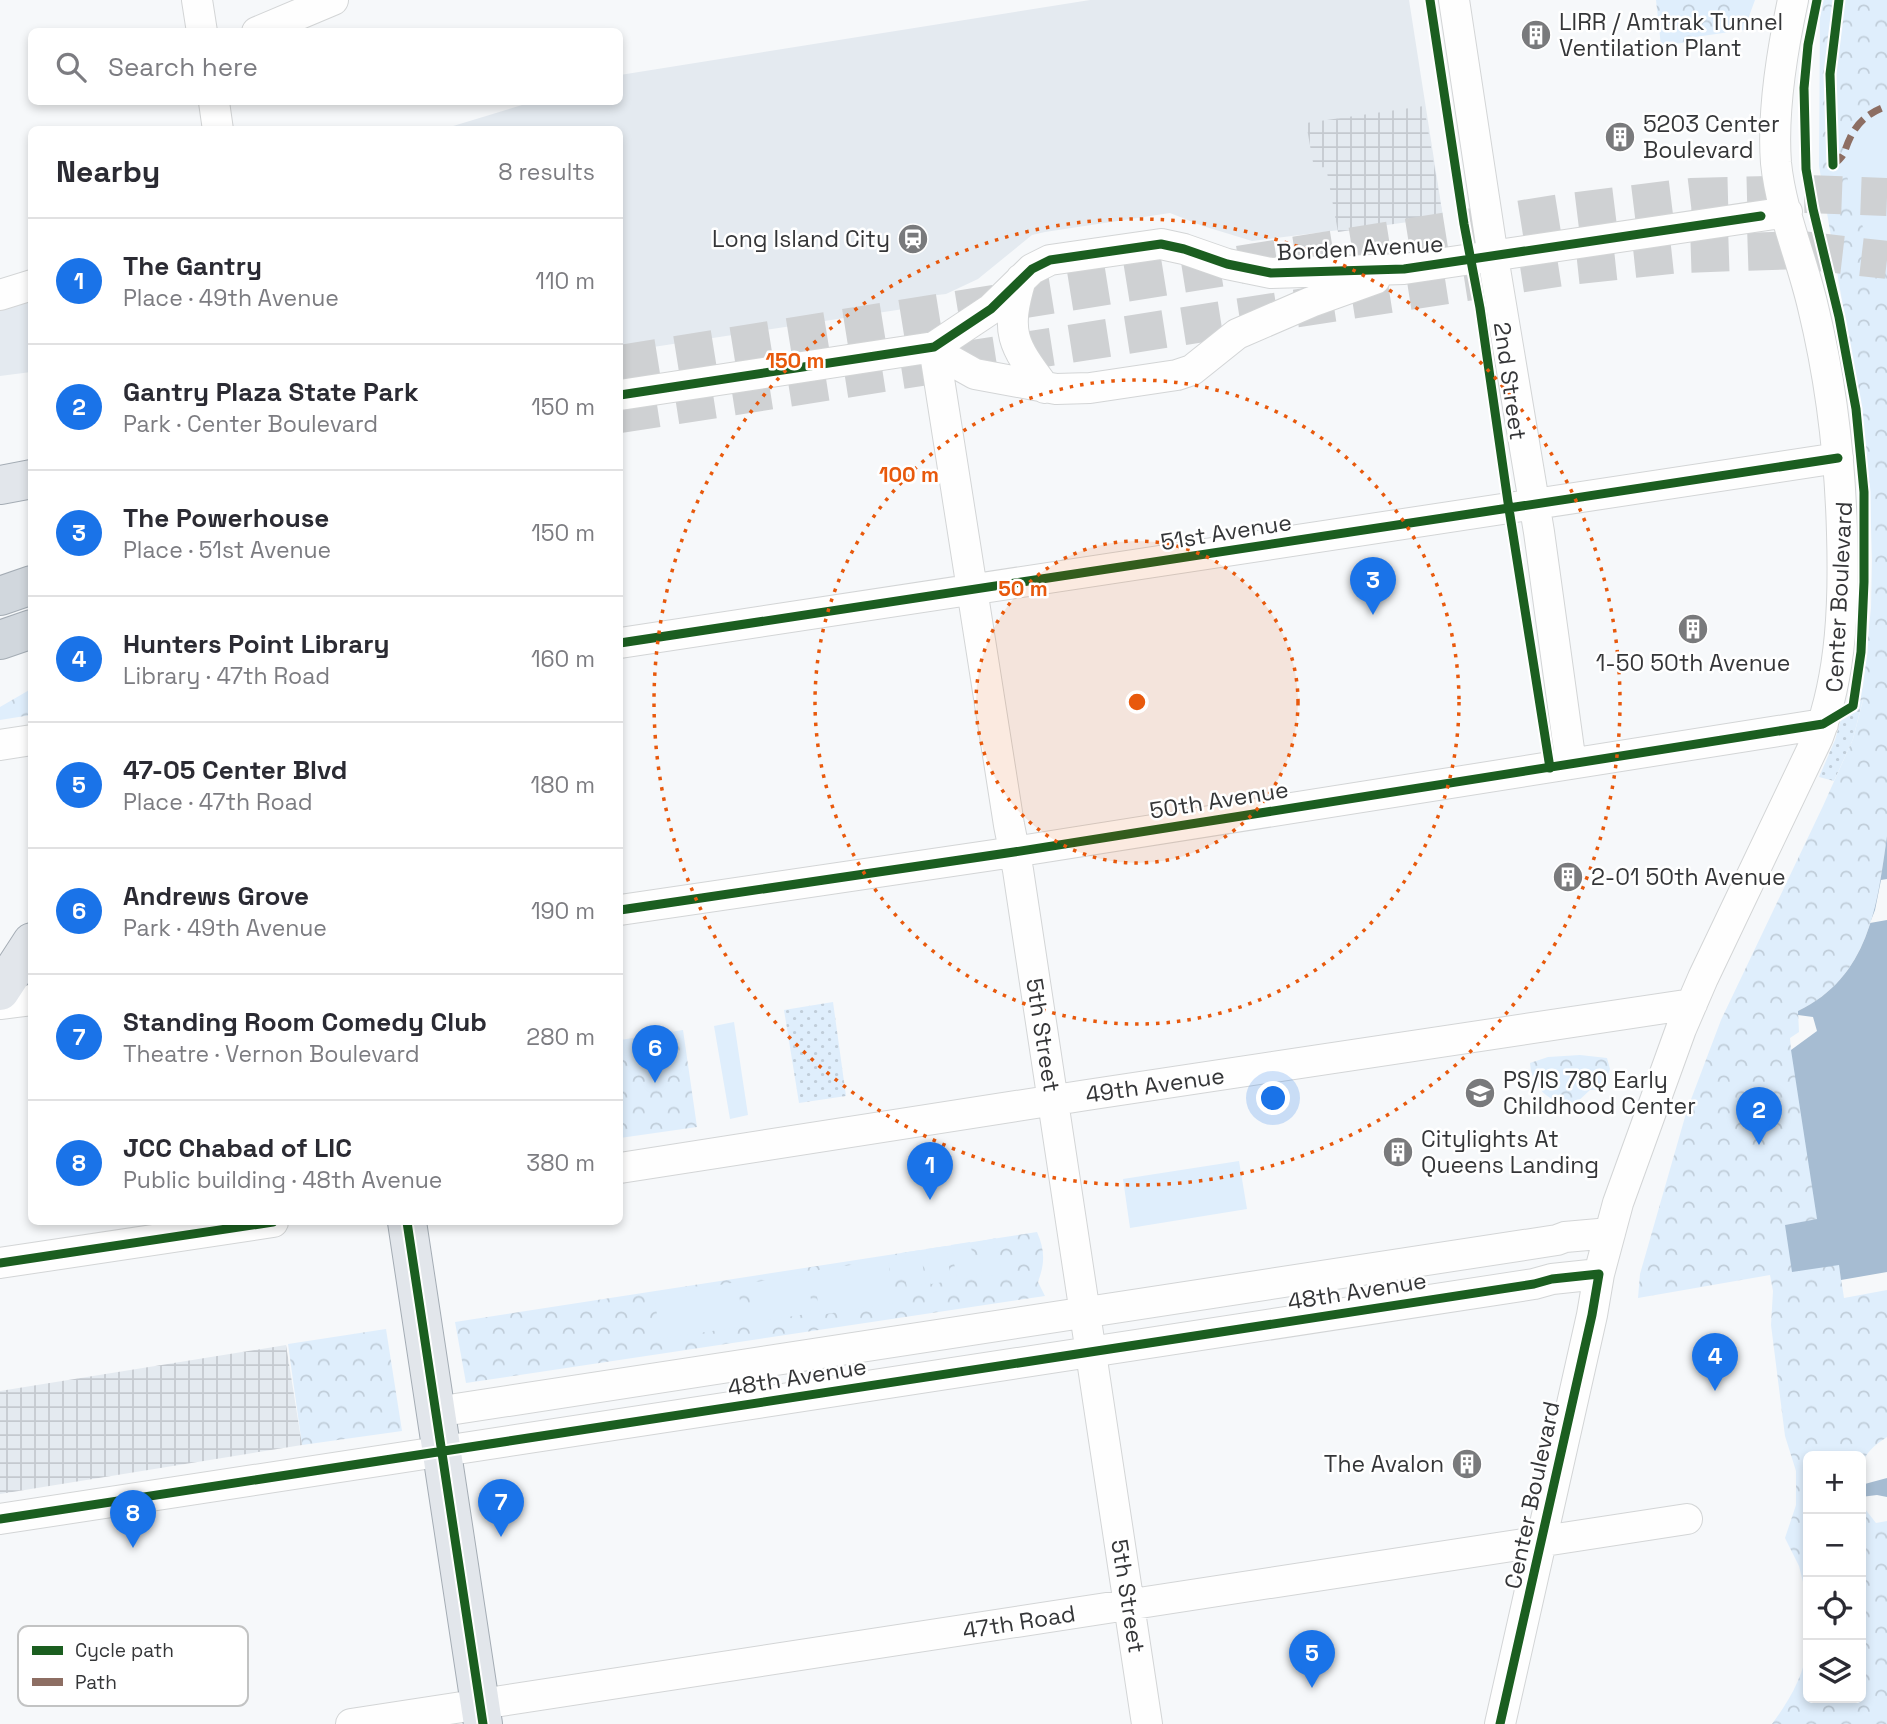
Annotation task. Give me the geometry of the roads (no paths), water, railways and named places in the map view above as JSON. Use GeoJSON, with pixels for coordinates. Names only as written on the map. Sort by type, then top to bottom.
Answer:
{"type":"FeatureCollection","features":[{"type":"Feature","properties":{"kind":"highway"},"geometry":{"type":"LineString","coordinates":[[0,581],[28,572]]}},
{"type":"Feature","properties":{"kind":"highway"},"geometry":{"type":"LineString","coordinates":[[0,596],[28,586]]}},
{"type":"Feature","properties":{"kind":"highway"},"geometry":{"type":"LineString","coordinates":[[0,640],[28,630]]}},
{"type":"Feature","properties":{"kind":"main road"},"geometry":{"type":"LineString","coordinates":[[0,485],[28,481]]}},
{"type":"Feature","properties":{"kind":"main road"},"geometry":{"type":"LineString","coordinates":[[0,991],[28,948]]}},
{"type":"Feature","properties":{"kind":"main road"},"geometry":{"type":"LineString","coordinates":[[407,1225],[482,1714]]}},
{"type":"Feature","properties":{"kind":"street"},"geometry":{"type":"LineString","coordinates":[[197,0],[201,28]]}},
{"type":"Feature","properties":{"kind":"street"},"geometry":{"type":"LineString","coordinates":[[266,28],[333,0]]}},
{"type":"Feature","properties":{"kind":"street","name":"2nd Street"},"geometry":{"type":"LineString","coordinates":[[1454,0],[1534,505],[1571,764]]}},
{"type":"Feature","properties":{"kind":"street","name":"Center Boulevard"},"geometry":{"type":"LineString","coordinates":[[1500,1724],[1599,1274],[1637,1146],[1692,1004],[1813,750],[1823,724],[1837,662],[1842,612],[1843,550],[1838,458],[1826,368],[1814,308],[1777,173],[1775,144],[1781,62],[1793,0]]}},
{"type":"Feature","properties":{"kind":"street"},"geometry":{"type":"LineString","coordinates":[[214,105],[217,126]]}},
{"type":"Feature","properties":{"kind":"street","name":"Borden Avenue"},"geometry":{"type":"LineString","coordinates":[[623,395],[934,347],[991,309],[1021,279],[1039,264],[1049,260],[1161,244],[1227,264],[1271,273],[1404,269],[1787,212]]}},
{"type":"Feature","properties":{"kind":"street","name":"Borden Avenue"},"geometry":{"type":"LineString","coordinates":[[934,347],[975,374],[1045,388],[1090,388],[1184,374],[1237,334],[1311,302],[1404,269]]}},
{"type":"Feature","properties":{"kind":"street"},"geometry":{"type":"LineString","coordinates":[[1021,279],[1012,311],[1012,332],[1017,349],[1045,388]]}},
{"type":"Feature","properties":{"kind":"street"},"geometry":{"type":"LineString","coordinates":[[0,295],[28,286]]}},
{"type":"Feature","properties":{"kind":"street","name":"5th Street"},"geometry":{"type":"LineString","coordinates":[[934,347],[1147,1724]]}},
{"type":"Feature","properties":{"kind":"street","name":"51st Avenue"},"geometry":{"type":"LineString","coordinates":[[623,643],[1838,458]]}},
{"type":"Feature","properties":{"kind":"street","name":"50th Avenue"},"geometry":{"type":"LineString","coordinates":[[623,910],[1014,852],[1823,724]]}},
{"type":"Feature","properties":{"kind":"street"},"geometry":{"type":"LineString","coordinates":[[0,745],[28,741]]}},
{"type":"Feature","properties":{"kind":"street"},"geometry":{"type":"LineString","coordinates":[[0,1004],[28,1000]]}},
{"type":"Feature","properties":{"kind":"street","name":"49th Avenue"},"geometry":{"type":"LineString","coordinates":[[623,1168],[1692,1004]]}},
{"type":"Feature","properties":{"kind":"street"},"geometry":{"type":"LineString","coordinates":[[0,1263],[253,1225]]}},
{"type":"Feature","properties":{"kind":"street","name":"48th Avenue"},"geometry":{"type":"LineString","coordinates":[[436,1412],[1564,1237],[1610,1233]]}},
{"type":"Feature","properties":{"kind":"street","name":"48th Avenue"},"geometry":{"type":"LineString","coordinates":[[0,1519],[1534,1284],[1552,1279],[1599,1274]]}},
{"type":"Feature","properties":{"kind":"street","name":"47th Road"},"geometry":{"type":"LineString","coordinates":[[351,1724],[482,1714],[1129,1605],[1687,1519]]}},
{"type":"Feature","properties":{"kind":"tunnel"},"geometry":{"type":"LineString","coordinates":[[623,364],[1561,213],[1691,197],[1806,194],[1887,197]]}},
{"type":"Feature","properties":{"kind":"tunnel"},"geometry":{"type":"LineString","coordinates":[[623,414],[1569,266],[1680,254],[1801,250],[1887,260]]}},
{"type":"Feature","properties":{"kind":"place","name":"LIRR / Amtrak Tunnel Ventilation Plant"},"geometry":{"type":"Point","coordinates":[1536,35]}},
{"type":"Feature","properties":{"kind":"place","name":"5203 Center Boulevard"},"geometry":{"type":"Point","coordinates":[1620,137]}},
{"type":"Feature","properties":{"kind":"place","name":"Long Island City"},"geometry":{"type":"Point","coordinates":[913,239]}},
{"type":"Feature","properties":{"kind":"place","name":"The Powerhouse"},"geometry":{"type":"Point","coordinates":[1373,615]}},
{"type":"Feature","properties":{"kind":"place","name":"1-50 50th Avenue"},"geometry":{"type":"Point","coordinates":[1693,629]}},
{"type":"Feature","properties":{"kind":"place","name":"2-01 50th Avenue"},"geometry":{"type":"Point","coordinates":[1568,877]}},
{"type":"Feature","properties":{"kind":"place","name":"Andrews Grove"},"geometry":{"type":"Point","coordinates":[655,1083]}},
{"type":"Feature","properties":{"kind":"place","name":"PS/IS 78Q Early Childhood Center"},"geometry":{"type":"Point","coordinates":[1480,1093]}},
{"type":"Feature","properties":{"kind":"place","name":"Gantry Plaza State Park"},"geometry":{"type":"Point","coordinates":[1759,1145]}},
{"type":"Feature","properties":{"kind":"place","name":"Citylights At Queens Landing"},"geometry":{"type":"Point","coordinates":[1398,1152]}},
{"type":"Feature","properties":{"kind":"place","name":"The Gantry"},"geometry":{"type":"Point","coordinates":[930,1200]}},
{"type":"Feature","properties":{"kind":"place","name":"Hunters Point Library"},"geometry":{"type":"Point","coordinates":[1715,1391]}},
{"type":"Feature","properties":{"kind":"place","name":"The Avalon"},"geometry":{"type":"Point","coordinates":[1467,1464]}},
{"type":"Feature","properties":{"kind":"place","name":"Standing Room Comedy Club"},"geometry":{"type":"Point","coordinates":[501,1537]}},
{"type":"Feature","properties":{"kind":"place","name":"JCC Chabad of LIC"},"geometry":{"type":"Point","coordinates":[133,1548]}},
{"type":"Feature","properties":{"kind":"place","name":"47-05 Center Blvd"},"geometry":{"type":"Point","coordinates":[1312,1688]}}]}
